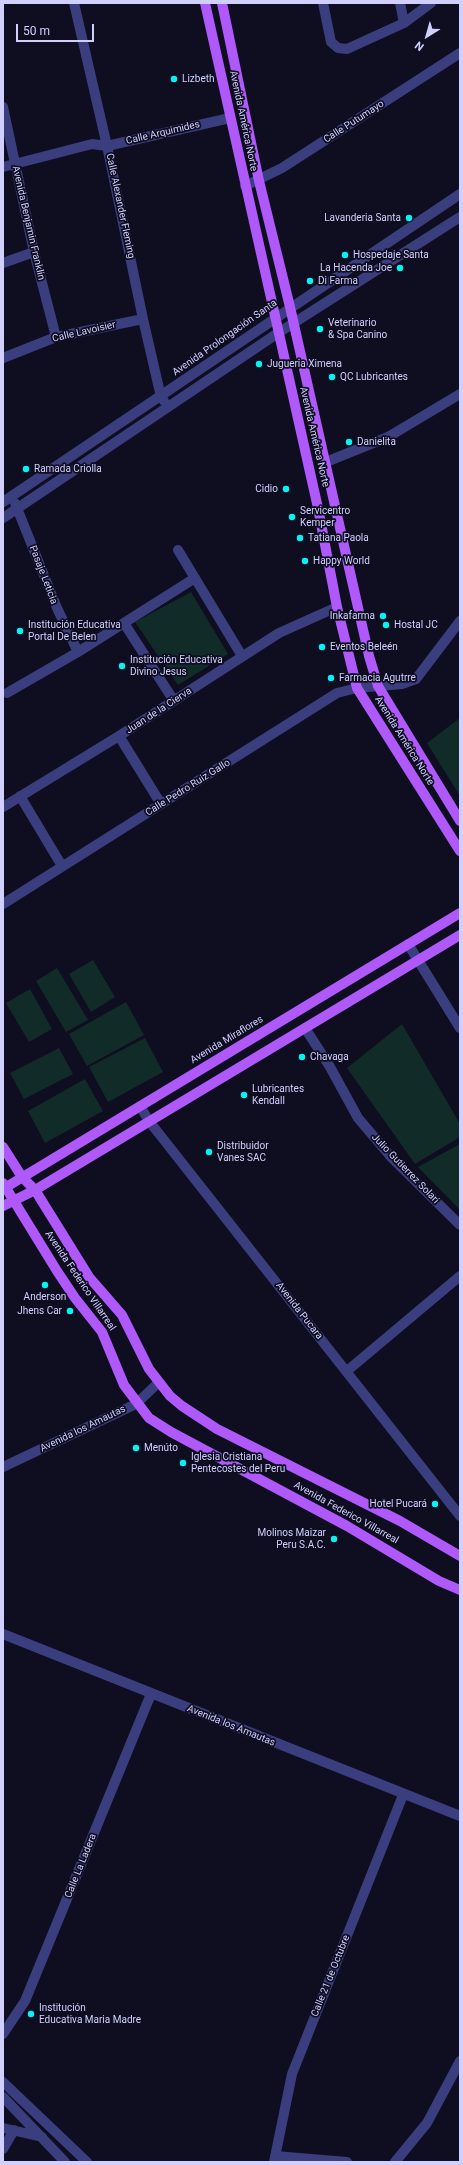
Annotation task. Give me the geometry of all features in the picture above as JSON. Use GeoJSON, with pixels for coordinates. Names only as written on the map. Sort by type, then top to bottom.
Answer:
{"type":"FeatureCollection","features":[{"type":"Feature","properties":{"kind":"main road","name":"Avenida América Norte"},"geometry":{"type":"LineString","coordinates":[[205,3],[318,508],[337,607],[357,688],[460,851]]}},
{"type":"Feature","properties":{"kind":"main road","name":"Avenida América Norte"},"geometry":{"type":"LineString","coordinates":[[222,3],[259,181],[294,323],[369,656],[378,686],[396,720],[460,821]]}},
{"type":"Feature","properties":{"kind":"main road"},"geometry":{"type":"LineString","coordinates":[[318,508],[335,505]]}},
{"type":"Feature","properties":{"kind":"main road","name":"Avenida Miraflores"},"geometry":{"type":"LineString","coordinates":[[4,1186],[22,1177],[460,913]]}},
{"type":"Feature","properties":{"kind":"main road"},"geometry":{"type":"LineString","coordinates":[[3,1206],[35,1190],[460,935]]}},
{"type":"Feature","properties":{"kind":"main road"},"geometry":{"type":"LineString","coordinates":[[286,1018],[300,1031]]}},
{"type":"Feature","properties":{"kind":"main road"},"geometry":{"type":"LineString","coordinates":[[3,1147],[22,1177],[35,1190]]}},
{"type":"Feature","properties":{"kind":"main road","name":"Avenida Federico Villarreal"},"geometry":{"type":"LineString","coordinates":[[4,1186],[75,1298],[102,1332],[124,1385],[136,1404],[149,1418],[171,1432],[347,1526],[438,1581],[460,1590]]}},
{"type":"Feature","properties":{"kind":"main road","name":"Avenida Federico Villarreal"},"geometry":{"type":"LineString","coordinates":[[35,1190],[89,1277],[122,1315],[149,1369],[158,1383],[182,1406],[217,1429],[400,1522],[460,1556]]}},
{"type":"Feature","properties":{"kind":"street","name":"Calle Alexander Fleming"},"geometry":{"type":"LineString","coordinates":[[74,3],[108,146],[161,397],[168,408]]}},
{"type":"Feature","properties":{"kind":"street"},"geometry":{"type":"LineString","coordinates":[[323,3],[331,42],[338,48],[347,49],[404,23],[431,3]]}},
{"type":"Feature","properties":{"kind":"street"},"geometry":{"type":"LineString","coordinates":[[400,3],[404,23]]}},
{"type":"Feature","properties":{"kind":"street","name":"Calle Putumayo"},"geometry":{"type":"LineString","coordinates":[[245,186],[259,181],[282,168],[460,53]]}},
{"type":"Feature","properties":{"kind":"street","name":"Avenida Benjamin Franklin"},"geometry":{"type":"LineString","coordinates":[[3,107],[34,252],[56,337]]}},
{"type":"Feature","properties":{"kind":"street","name":"Calle Arquimides"},"geometry":{"type":"LineString","coordinates":[[3,167],[15,162],[92,144],[108,146],[230,118]]}},
{"type":"Feature","properties":{"kind":"street","name":"Avenida Prolongación Santa"},"geometry":{"type":"LineString","coordinates":[[7,499],[161,397],[290,307],[460,194]]}},
{"type":"Feature","properties":{"kind":"street"},"geometry":{"type":"LineString","coordinates":[[3,518],[278,333],[460,217]]}},
{"type":"Feature","properties":{"kind":"street"},"geometry":{"type":"LineString","coordinates":[[3,263],[34,252]]}},
{"type":"Feature","properties":{"kind":"street","name":"Calle Lavoisier"},"geometry":{"type":"LineString","coordinates":[[3,358],[56,337],[144,319]]}},
{"type":"Feature","properties":{"kind":"street"},"geometry":{"type":"LineString","coordinates":[[326,462],[388,437],[460,394]]}},
{"type":"Feature","properties":{"kind":"street"},"geometry":{"type":"LineString","coordinates":[[136,413],[144,424]]}},
{"type":"Feature","properties":{"kind":"street","name":"Pasaje Leticia"},"geometry":{"type":"LineString","coordinates":[[7,499],[18,509],[57,608],[78,652]]}},
{"type":"Feature","properties":{"kind":"street"},"geometry":{"type":"LineString","coordinates":[[178,550],[242,656]]}},
{"type":"Feature","properties":{"kind":"street"},"geometry":{"type":"LineString","coordinates":[[7,694],[78,652],[196,578]]}},
{"type":"Feature","properties":{"kind":"street","name":"Juan de la Cierva"},"geometry":{"type":"LineString","coordinates":[[3,807],[120,736],[279,633],[337,607]]}},
{"type":"Feature","properties":{"kind":"street"},"geometry":{"type":"LineString","coordinates":[[124,623],[174,701]]}},
{"type":"Feature","properties":{"kind":"street","name":"Calle Pedro Ruiz Gallo"},"geometry":{"type":"LineString","coordinates":[[3,904],[337,693],[357,688],[402,684],[416,679],[458,628]]}},
{"type":"Feature","properties":{"kind":"street"},"geometry":{"type":"LineString","coordinates":[[120,736],[162,804]]}},
{"type":"Feature","properties":{"kind":"street"},"geometry":{"type":"LineString","coordinates":[[20,796],[62,866]]}},
{"type":"Feature","properties":{"kind":"street"},"geometry":{"type":"LineString","coordinates":[[408,944],[460,1028]]}},
{"type":"Feature","properties":{"kind":"street","name":"Julio Gutierrez Solari"},"geometry":{"type":"LineString","coordinates":[[300,1031],[330,1067],[358,1118],[392,1158],[460,1225]]}},
{"type":"Feature","properties":{"kind":"street","name":"Avenida Pucara"},"geometry":{"type":"LineString","coordinates":[[140,1106],[149,1122],[460,1516]]}},
{"type":"Feature","properties":{"kind":"street"},"geometry":{"type":"LineString","coordinates":[[347,1371],[460,1276]]}},
{"type":"Feature","properties":{"kind":"street","name":"Avenida los Amautas"},"geometry":{"type":"LineString","coordinates":[[3,1467],[136,1404],[158,1383]]}},
{"type":"Feature","properties":{"kind":"street","name":"Avenida los Amautas"},"geometry":{"type":"LineString","coordinates":[[3,1634],[403,1795],[460,1816]]}},
{"type":"Feature","properties":{"kind":"street","name":"Calle La Ladera"},"geometry":{"type":"LineString","coordinates":[[3,2034],[25,2002],[151,1694]]}},
{"type":"Feature","properties":{"kind":"street","name":"Calle 21 de Octubre"},"geometry":{"type":"LineString","coordinates":[[275,2159],[292,2074],[403,1795]]}},
{"type":"Feature","properties":{"kind":"street"},"geometry":{"type":"LineString","coordinates":[[395,2162],[427,2123],[460,2061]]}},
{"type":"Feature","properties":{"kind":"street"},"geometry":{"type":"LineString","coordinates":[[3,2082],[86,2162]]}},
{"type":"Feature","properties":{"kind":"street"},"geometry":{"type":"LineString","coordinates":[[3,2097],[65,2162]]}},
{"type":"Feature","properties":{"kind":"street"},"geometry":{"type":"LineString","coordinates":[[3,2128],[42,2137]]}},
{"type":"Feature","properties":{"kind":"street"},"geometry":{"type":"LineString","coordinates":[[3,2149],[14,2130]]}},
{"type":"Feature","properties":{"kind":"street"},"geometry":{"type":"LineString","coordinates":[[275,2159],[347,2162]]}},
{"type":"Feature","properties":{"kind":"green space"},"geometry":{"type":"Polygon","coordinates":[[[191,592],[228,654],[178,685],[135,622],[191,592]]]}},
{"type":"Feature","properties":{"kind":"green space"},"geometry":{"type":"Polygon","coordinates":[[[460,718],[460,796],[427,743],[460,718]]]}},
{"type":"Feature","properties":{"kind":"green space"},"geometry":{"type":"Polygon","coordinates":[[[93,960],[115,997],[91,1012],[69,974],[93,960]]]}},
{"type":"Feature","properties":{"kind":"green space"},"geometry":{"type":"Polygon","coordinates":[[[57,968],[88,1020],[66,1032],[36,981],[57,968]]]}},
{"type":"Feature","properties":{"kind":"green space"},"geometry":{"type":"Polygon","coordinates":[[[30,989],[52,1029],[29,1042],[6,1003],[30,989]]]}},
{"type":"Feature","properties":{"kind":"green space"},"geometry":{"type":"Polygon","coordinates":[[[126,1002],[144,1035],[87,1066],[69,1034],[126,1002]]]}},
{"type":"Feature","properties":{"kind":"green space"},"geometry":{"type":"Polygon","coordinates":[[[402,1024],[460,1124],[460,1137],[415,1164],[347,1068],[402,1024]]]}},
{"type":"Feature","properties":{"kind":"green space"},"geometry":{"type":"Polygon","coordinates":[[[145,1038],[163,1072],[108,1102],[89,1067],[145,1038]]]}},
{"type":"Feature","properties":{"kind":"green space"},"geometry":{"type":"Polygon","coordinates":[[[59,1048],[73,1074],[24,1099],[10,1073],[59,1048]]]}},
{"type":"Feature","properties":{"kind":"green space"},"geometry":{"type":"Polygon","coordinates":[[[85,1079],[103,1111],[45,1143],[28,1111],[85,1079]]]}},
{"type":"Feature","properties":{"kind":"green space"},"geometry":{"type":"Polygon","coordinates":[[[460,1144],[460,1210],[418,1167],[460,1144]]]}},
{"type":"Feature","properties":{"kind":"place","name":"Lizbeth"},"geometry":{"type":"Point","coordinates":[174,79]}},
{"type":"Feature","properties":{"kind":"place","name":"Lavanderia Santa"},"geometry":{"type":"Point","coordinates":[409,218]}},
{"type":"Feature","properties":{"kind":"place","name":"Hospedaje Santa"},"geometry":{"type":"Point","coordinates":[345,255]}},
{"type":"Feature","properties":{"kind":"place","name":"La Hacenda Joe"},"geometry":{"type":"Point","coordinates":[400,268]}},
{"type":"Feature","properties":{"kind":"place","name":"Di Farma"},"geometry":{"type":"Point","coordinates":[310,281]}},
{"type":"Feature","properties":{"kind":"place","name":"Veterinario & Spa Canino"},"geometry":{"type":"Point","coordinates":[320,329]}},
{"type":"Feature","properties":{"kind":"place","name":"Jugueria Ximena"},"geometry":{"type":"Point","coordinates":[259,364]}},
{"type":"Feature","properties":{"kind":"place","name":"QC Lubricantes"},"geometry":{"type":"Point","coordinates":[332,377]}},
{"type":"Feature","properties":{"kind":"place","name":"Danielita"},"geometry":{"type":"Point","coordinates":[349,442]}},
{"type":"Feature","properties":{"kind":"place","name":"Ramada Criolla"},"geometry":{"type":"Point","coordinates":[26,469]}},
{"type":"Feature","properties":{"kind":"place","name":"Cidio"},"geometry":{"type":"Point","coordinates":[286,489]}},
{"type":"Feature","properties":{"kind":"place","name":"Servicentro Kemper"},"geometry":{"type":"Point","coordinates":[292,517]}},
{"type":"Feature","properties":{"kind":"place","name":"Tatiana Paola"},"geometry":{"type":"Point","coordinates":[300,538]}},
{"type":"Feature","properties":{"kind":"place","name":"Happy World"},"geometry":{"type":"Point","coordinates":[305,561]}},
{"type":"Feature","properties":{"kind":"place","name":"Inkafarma"},"geometry":{"type":"Point","coordinates":[383,616]}},
{"type":"Feature","properties":{"kind":"place","name":"Hostal JC"},"geometry":{"type":"Point","coordinates":[386,625]}},
{"type":"Feature","properties":{"kind":"place","name":"Institución Educativa Portal De Belen"},"geometry":{"type":"Point","coordinates":[20,631]}},
{"type":"Feature","properties":{"kind":"place","name":"Eventos Beleén"},"geometry":{"type":"Point","coordinates":[322,647]}},
{"type":"Feature","properties":{"kind":"place","name":"Institución Educativa Divino Jesus"},"geometry":{"type":"Point","coordinates":[122,666]}},
{"type":"Feature","properties":{"kind":"place","name":"Farmacia Agutrre"},"geometry":{"type":"Point","coordinates":[331,678]}},
{"type":"Feature","properties":{"kind":"place","name":"Chavaga"},"geometry":{"type":"Point","coordinates":[302,1057]}},
{"type":"Feature","properties":{"kind":"place","name":"Lubricantes Kendall"},"geometry":{"type":"Point","coordinates":[244,1095]}},
{"type":"Feature","properties":{"kind":"place","name":"Distribuidor Vanes SAC"},"geometry":{"type":"Point","coordinates":[209,1152]}},
{"type":"Feature","properties":{"kind":"place","name":"Anderson"},"geometry":{"type":"Point","coordinates":[45,1285]}},
{"type":"Feature","properties":{"kind":"place","name":"Jhens Car"},"geometry":{"type":"Point","coordinates":[70,1311]}},
{"type":"Feature","properties":{"kind":"place","name":"Menúto"},"geometry":{"type":"Point","coordinates":[136,1448]}},
{"type":"Feature","properties":{"kind":"place","name":"Iglesia Cristiana Pentecostes del Peru"},"geometry":{"type":"Point","coordinates":[183,1463]}},
{"type":"Feature","properties":{"kind":"place","name":"Hotel Pucará"},"geometry":{"type":"Point","coordinates":[435,1504]}},
{"type":"Feature","properties":{"kind":"place","name":"Molinos Maizar Peru S.A.C."},"geometry":{"type":"Point","coordinates":[334,1539]}},
{"type":"Feature","properties":{"kind":"place","name":"Institución Educativa Maria Madre"},"geometry":{"type":"Point","coordinates":[31,2014]}}]}
